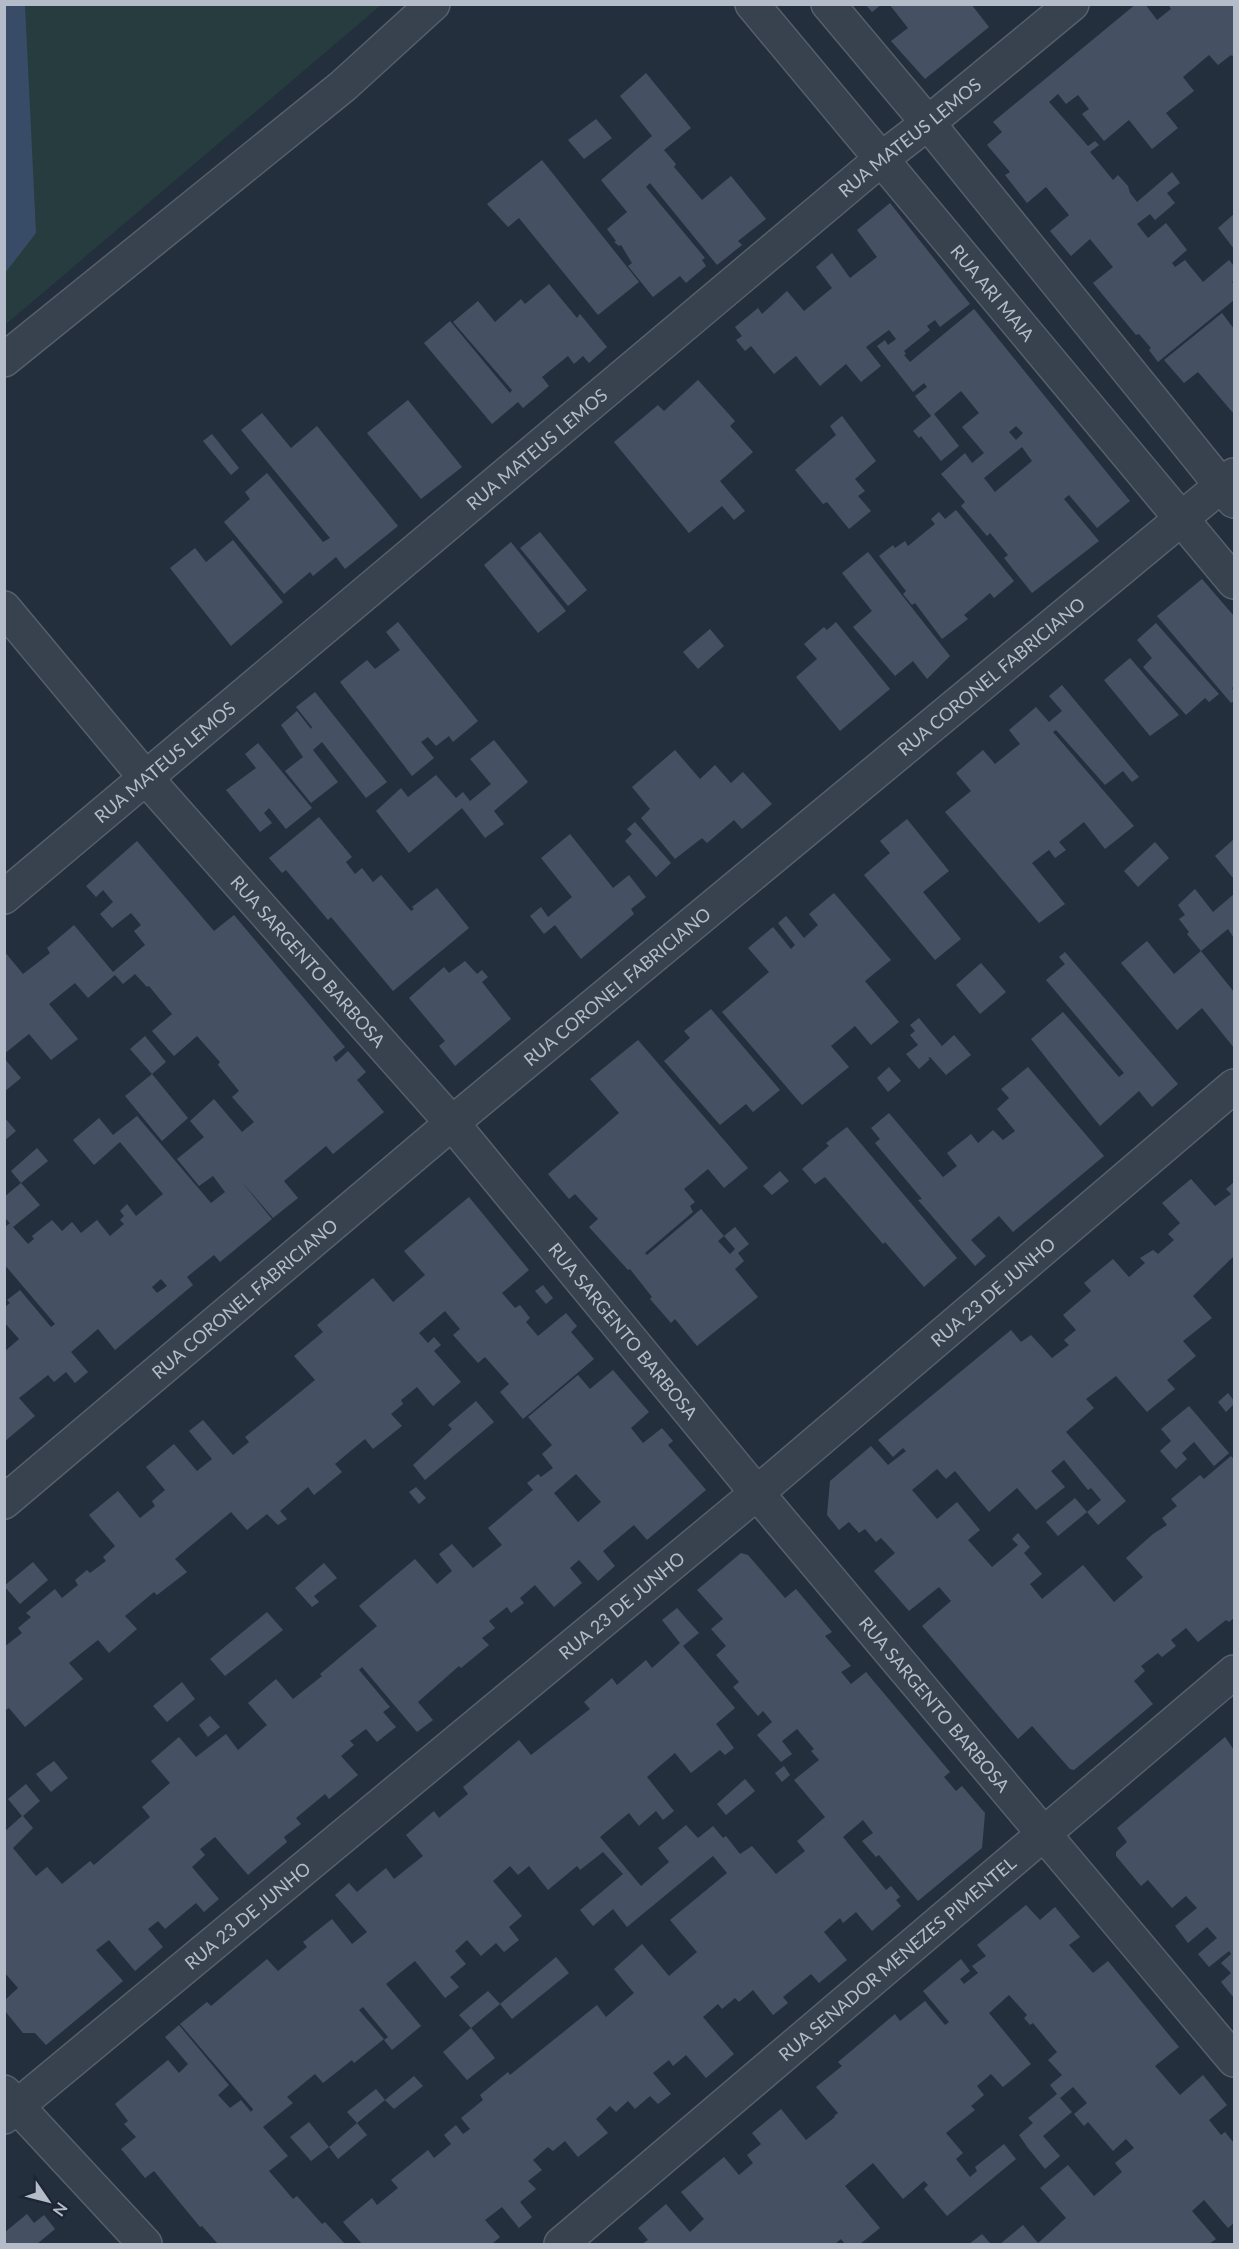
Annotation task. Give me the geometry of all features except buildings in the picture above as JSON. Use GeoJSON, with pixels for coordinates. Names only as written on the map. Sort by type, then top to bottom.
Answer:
{"type":"FeatureCollection","features":[{"type":"Feature","properties":{"kind":"street"},"geometry":{"type":"LineString","coordinates":[[4,360],[343,86],[433,4]]}},
{"type":"Feature","properties":{"kind":"street","name":"RUA ARI MAIA"},"geometry":{"type":"LineString","coordinates":[[752,4],[1234,582]]}},
{"type":"Feature","properties":{"kind":"street"},"geometry":{"type":"LineString","coordinates":[[828,4],[1230,487]]}},
{"type":"Feature","properties":{"kind":"street","name":"RUA MATEUS LEMOS"},"geometry":{"type":"LineString","coordinates":[[4,897],[880,160],[1072,4]]}},
{"type":"Feature","properties":{"kind":"street","name":"RUA CORONEL FABRICIANO"},"geometry":{"type":"LineString","coordinates":[[4,1502],[452,1123],[1181,518],[1230,487]]}},
{"type":"Feature","properties":{"kind":"street","name":"RUA SARGENTO BARBOSA"},"geometry":{"type":"LineString","coordinates":[[4,609],[145,777],[452,1123],[757,1493],[1234,2060]]}},
{"type":"Feature","properties":{"kind":"street","name":"RUA 23 DE JUNHO"},"geometry":{"type":"LineString","coordinates":[[9,2105],[757,1493],[1234,1086]]}},
{"type":"Feature","properties":{"kind":"street","name":"RUA SENADOR MENEZES PIMENTEL"},"geometry":{"type":"LineString","coordinates":[[561,2244],[1234,1672]]}},
{"type":"Feature","properties":{"kind":"street"},"geometry":{"type":"LineString","coordinates":[[9,2105],[145,2244]]}},
{"type":"Feature","properties":{"kind":"green space"},"geometry":{"type":"Polygon","coordinates":[[[5,5],[381,5],[5,325],[5,5]]]}},
{"type":"Feature","properties":{"kind":"water"},"geometry":{"type":"Polygon","coordinates":[[[5,4],[25,5],[36,233],[5,273],[5,4]]]}}]}
